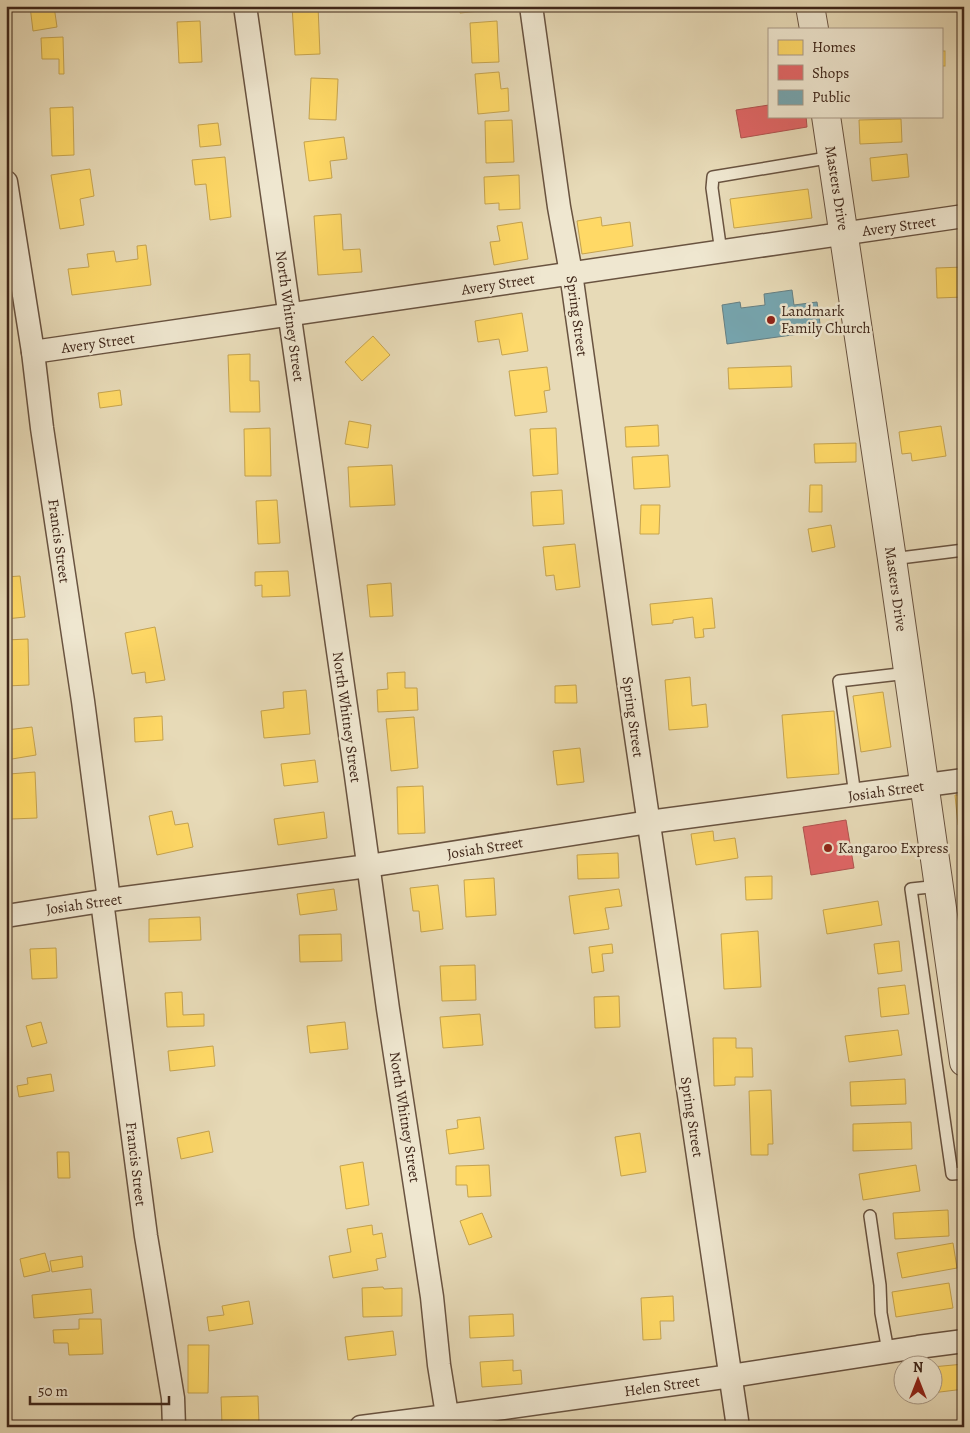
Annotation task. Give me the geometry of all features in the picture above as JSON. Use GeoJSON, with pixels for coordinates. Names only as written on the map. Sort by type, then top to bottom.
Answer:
{"type":"FeatureCollection","features":[{"type":"Feature","properties":{"kind":"street","name":"North Whitney Street"},"geometry":{"type":"LineString","coordinates":[[245,6],[388,1009],[432,1297],[439,1365],[448,1422]]}},
{"type":"Feature","properties":{"kind":"street","name":"Spring Street"},"geometry":{"type":"LineString","coordinates":[[531,6],[559,207],[571,273],[673,992],[738,1427]]}},
{"type":"Feature","properties":{"kind":"street"},"geometry":{"type":"LineString","coordinates":[[810,6],[814,28]]}},
{"type":"Feature","properties":{"kind":"street","name":"Masters Drive"},"geometry":{"type":"LineString","coordinates":[[826,118],[964,1062]]}},
{"type":"Feature","properties":{"kind":"street","name":"Francis Street"},"geometry":{"type":"LineString","coordinates":[[6,182],[33,352],[42,428],[83,701],[146,1236],[173,1398],[174,1427]]}},
{"type":"Feature","properties":{"kind":"street","name":"Avery Street"},"geometry":{"type":"LineString","coordinates":[[33,352],[964,216]]}},
{"type":"Feature","properties":{"kind":"street","name":"Josiah Street"},"geometry":{"type":"LineString","coordinates":[[6,916],[106,900],[368,866],[649,822],[964,780]]}},
{"type":"Feature","properties":{"kind":"street","name":"Helen Street"},"geometry":{"type":"LineString","coordinates":[[360,1427],[448,1422],[888,1351],[964,1341]]}},
{"type":"Feature","properties":{"kind":"lane"},"geometry":{"type":"LineString","coordinates":[[721,252],[712,188],[714,177],[832,158]]}},
{"type":"Feature","properties":{"kind":"lane"},"geometry":{"type":"LineString","coordinates":[[892,559],[964,550]]}},
{"type":"Feature","properties":{"kind":"lane"},"geometry":{"type":"LineString","coordinates":[[855,795],[839,680],[908,673]]}},
{"type":"Feature","properties":{"kind":"lane"},"geometry":{"type":"LineString","coordinates":[[939,886],[911,889],[952,1174],[964,1173]]}},
{"type":"Feature","properties":{"kind":"lane"},"geometry":{"type":"LineString","coordinates":[[870,1216],[880,1285],[881,1313],[888,1351]]}},
{"type":"Feature","properties":{"kind":"building: Homes"},"geometry":{"type":"Polygon","coordinates":[[[30,6],[54,6],[57,27],[33,31],[30,6]]]}},
{"type":"Feature","properties":{"kind":"building: Homes"},"geometry":{"type":"Polygon","coordinates":[[[292,6],[318,6],[320,54],[295,55],[292,6]]]}},
{"type":"Feature","properties":{"kind":"building: Homes"},"geometry":{"type":"Polygon","coordinates":[[[460,6],[500,6],[500,9],[460,13],[460,6]]]}},
{"type":"Feature","properties":{"kind":"building: Homes"},"geometry":{"type":"Polygon","coordinates":[[[200,21],[202,62],[179,63],[177,22],[200,21]]]}},
{"type":"Feature","properties":{"kind":"building: Homes"},"geometry":{"type":"Polygon","coordinates":[[[497,21],[499,62],[472,63],[470,23],[497,21]]]}},
{"type":"Feature","properties":{"kind":"building: Homes"},"geometry":{"type":"Polygon","coordinates":[[[63,37],[64,74],[59,74],[59,59],[42,59],[41,38],[63,37]]]}},
{"type":"Feature","properties":{"kind":"building: Homes"},"geometry":{"type":"Polygon","coordinates":[[[942,51],[945,51],[945,66],[942,66],[942,51]]]}},
{"type":"Feature","properties":{"kind":"building: Homes"},"geometry":{"type":"Polygon","coordinates":[[[499,72],[501,89],[508,88],[509,111],[478,114],[475,74],[499,72]]]}},
{"type":"Feature","properties":{"kind":"building: Homes"},"geometry":{"type":"Polygon","coordinates":[[[311,78],[338,79],[336,120],[309,119],[311,78]]]}},
{"type":"Feature","properties":{"kind":"building: Homes"},"geometry":{"type":"Polygon","coordinates":[[[73,107],[74,155],[52,156],[50,108],[73,107]]]}},
{"type":"Feature","properties":{"kind":"building: Homes"},"geometry":{"type":"Polygon","coordinates":[[[901,119],[902,142],[860,144],[859,120],[901,119]]]}},
{"type":"Feature","properties":{"kind":"building: Homes"},"geometry":{"type":"Polygon","coordinates":[[[512,120],[514,162],[486,163],[485,121],[512,120]]]}},
{"type":"Feature","properties":{"kind":"building: Homes"},"geometry":{"type":"Polygon","coordinates":[[[218,123],[221,145],[200,147],[198,125],[218,123]]]}},
{"type":"Feature","properties":{"kind":"building: Homes"},"geometry":{"type":"Polygon","coordinates":[[[344,137],[347,159],[330,161],[332,178],[309,181],[304,142],[344,137]]]}},
{"type":"Feature","properties":{"kind":"building: Homes"},"geometry":{"type":"Polygon","coordinates":[[[907,154],[909,177],[872,181],[870,158],[907,154]]]}},
{"type":"Feature","properties":{"kind":"building: Homes"},"geometry":{"type":"Polygon","coordinates":[[[225,157],[231,217],[210,220],[206,184],[195,185],[192,160],[225,157]]]}},
{"type":"Feature","properties":{"kind":"building: Homes"},"geometry":{"type":"Polygon","coordinates":[[[90,169],[94,196],[80,199],[84,225],[60,229],[51,175],[90,169]]]}},
{"type":"Feature","properties":{"kind":"building: Homes"},"geometry":{"type":"Polygon","coordinates":[[[519,175],[520,209],[499,210],[499,203],[485,204],[484,177],[519,175]]]}},
{"type":"Feature","properties":{"kind":"building: Homes"},"geometry":{"type":"Polygon","coordinates":[[[808,189],[812,218],[734,228],[730,199],[808,189]]]}},
{"type":"Feature","properties":{"kind":"building: Homes"},"geometry":{"type":"Polygon","coordinates":[[[341,214],[343,250],[360,249],[362,272],[318,275],[314,216],[341,214]]]}},
{"type":"Feature","properties":{"kind":"building: Homes"},"geometry":{"type":"Polygon","coordinates":[[[601,217],[602,226],[630,222],[633,246],[582,254],[577,221],[601,217]]]}},
{"type":"Feature","properties":{"kind":"building: Homes"},"geometry":{"type":"Polygon","coordinates":[[[522,222],[528,259],[494,265],[490,242],[500,241],[497,226],[522,222]]]}},
{"type":"Feature","properties":{"kind":"building: Homes"},"geometry":{"type":"Polygon","coordinates":[[[146,245],[151,285],[72,295],[68,269],[89,267],[87,254],[114,251],[116,262],[138,259],[137,246],[146,245]]]}},
{"type":"Feature","properties":{"kind":"building: Homes"},"geometry":{"type":"Polygon","coordinates":[[[964,267],[964,297],[937,298],[936,268],[964,267]]]}},
{"type":"Feature","properties":{"kind":"building: Homes"},"geometry":{"type":"Polygon","coordinates":[[[522,313],[528,351],[502,355],[499,339],[478,342],[475,321],[522,313]]]}},
{"type":"Feature","properties":{"kind":"building: Homes"},"geometry":{"type":"Polygon","coordinates":[[[373,336],[390,355],[362,381],[345,362],[373,336]]]}},
{"type":"Feature","properties":{"kind":"building: Homes"},"geometry":{"type":"Polygon","coordinates":[[[250,354],[250,381],[259,381],[260,412],[230,412],[228,355],[250,354]]]}},
{"type":"Feature","properties":{"kind":"building: Homes"},"geometry":{"type":"Polygon","coordinates":[[[791,366],[792,387],[729,389],[728,368],[791,366]]]}},
{"type":"Feature","properties":{"kind":"building: Homes"},"geometry":{"type":"Polygon","coordinates":[[[547,367],[550,390],[544,391],[547,412],[515,416],[509,371],[547,367]]]}},
{"type":"Feature","properties":{"kind":"building: Homes"},"geometry":{"type":"Polygon","coordinates":[[[120,390],[122,405],[100,408],[98,393],[120,390]]]}},
{"type":"Feature","properties":{"kind":"building: Homes"},"geometry":{"type":"Polygon","coordinates":[[[349,421],[371,425],[368,448],[345,444],[349,421]]]}},
{"type":"Feature","properties":{"kind":"building: Homes"},"geometry":{"type":"Polygon","coordinates":[[[658,425],[659,446],[626,447],[625,427],[658,425]]]}},
{"type":"Feature","properties":{"kind":"building: Homes"},"geometry":{"type":"Polygon","coordinates":[[[941,426],[946,456],[912,461],[911,453],[902,454],[899,432],[941,426]]]}},
{"type":"Feature","properties":{"kind":"building: Homes"},"geometry":{"type":"Polygon","coordinates":[[[270,428],[271,476],[245,476],[244,429],[270,428]]]}},
{"type":"Feature","properties":{"kind":"building: Homes"},"geometry":{"type":"Polygon","coordinates":[[[556,428],[558,474],[533,476],[530,429],[556,428]]]}},
{"type":"Feature","properties":{"kind":"building: Homes"},"geometry":{"type":"Polygon","coordinates":[[[856,443],[856,462],[815,463],[814,444],[856,443]]]}},
{"type":"Feature","properties":{"kind":"building: Homes"},"geometry":{"type":"Polygon","coordinates":[[[668,455],[670,487],[634,489],[632,457],[668,455]]]}},
{"type":"Feature","properties":{"kind":"building: Homes"},"geometry":{"type":"Polygon","coordinates":[[[392,465],[395,505],[350,507],[348,467],[392,465]]]}},
{"type":"Feature","properties":{"kind":"building: Homes"},"geometry":{"type":"Polygon","coordinates":[[[810,485],[822,485],[822,512],[809,512],[810,485]]]}},
{"type":"Feature","properties":{"kind":"building: Homes"},"geometry":{"type":"Polygon","coordinates":[[[562,490],[564,524],[533,526],[531,492],[562,490]]]}},
{"type":"Feature","properties":{"kind":"building: Homes"},"geometry":{"type":"Polygon","coordinates":[[[277,500],[280,543],[258,544],[256,501],[277,500]]]}},
{"type":"Feature","properties":{"kind":"building: Homes"},"geometry":{"type":"Polygon","coordinates":[[[641,505],[660,505],[659,534],[640,534],[641,505]]]}},
{"type":"Feature","properties":{"kind":"building: Homes"},"geometry":{"type":"Polygon","coordinates":[[[831,525],[835,547],[812,552],[808,529],[831,525]]]}},
{"type":"Feature","properties":{"kind":"building: Homes"},"geometry":{"type":"Polygon","coordinates":[[[575,544],[580,587],[556,590],[554,575],[546,576],[543,547],[575,544]]]}},
{"type":"Feature","properties":{"kind":"building: Homes"},"geometry":{"type":"Polygon","coordinates":[[[288,571],[290,596],[262,597],[262,585],[255,586],[255,572],[288,571]]]}},
{"type":"Feature","properties":{"kind":"building: Homes"},"geometry":{"type":"Polygon","coordinates":[[[20,576],[25,617],[6,619],[6,577],[20,576]]]}},
{"type":"Feature","properties":{"kind":"building: Homes"},"geometry":{"type":"Polygon","coordinates":[[[391,583],[393,616],[370,617],[367,585],[391,583]]]}},
{"type":"Feature","properties":{"kind":"building: Homes"},"geometry":{"type":"Polygon","coordinates":[[[712,598],[715,628],[703,629],[704,637],[695,638],[693,617],[673,620],[673,623],[652,625],[650,604],[712,598]]]}},
{"type":"Feature","properties":{"kind":"building: Homes"},"geometry":{"type":"Polygon","coordinates":[[[155,627],[165,680],[146,683],[145,672],[132,674],[125,633],[155,627]]]}},
{"type":"Feature","properties":{"kind":"building: Homes"},"geometry":{"type":"Polygon","coordinates":[[[28,639],[29,685],[6,686],[6,640],[28,639]]]}},
{"type":"Feature","properties":{"kind":"building: Homes"},"geometry":{"type":"Polygon","coordinates":[[[405,672],[405,688],[417,688],[418,710],[378,712],[377,690],[388,689],[387,673],[405,672]]]}},
{"type":"Feature","properties":{"kind":"building: Homes"},"geometry":{"type":"Polygon","coordinates":[[[690,677],[692,706],[706,704],[708,727],[669,730],[665,680],[690,677]]]}},
{"type":"Feature","properties":{"kind":"building: Homes"},"geometry":{"type":"Polygon","coordinates":[[[576,685],[577,703],[555,703],[555,686],[576,685]]]}},
{"type":"Feature","properties":{"kind":"building: Homes"},"geometry":{"type":"Polygon","coordinates":[[[306,690],[310,734],[264,738],[261,711],[284,708],[283,692],[306,690]]]}},
{"type":"Feature","properties":{"kind":"building: Homes"},"geometry":{"type":"Polygon","coordinates":[[[883,692],[891,747],[861,752],[853,696],[883,692]]]}},
{"type":"Feature","properties":{"kind":"building: Homes"},"geometry":{"type":"Polygon","coordinates":[[[834,711],[839,774],[787,778],[782,715],[834,711]]]}},
{"type":"Feature","properties":{"kind":"building: Homes"},"geometry":{"type":"Polygon","coordinates":[[[162,716],[163,740],[135,742],[134,718],[162,716]]]}},
{"type":"Feature","properties":{"kind":"building: Homes"},"geometry":{"type":"Polygon","coordinates":[[[414,717],[418,768],[391,771],[386,719],[414,717]]]}},
{"type":"Feature","properties":{"kind":"building: Homes"},"geometry":{"type":"Polygon","coordinates":[[[32,727],[36,755],[6,760],[6,730],[32,727]]]}},
{"type":"Feature","properties":{"kind":"building: Homes"},"geometry":{"type":"Polygon","coordinates":[[[580,748],[584,782],[557,785],[553,751],[580,748]]]}},
{"type":"Feature","properties":{"kind":"building: Homes"},"geometry":{"type":"Polygon","coordinates":[[[315,760],[318,782],[284,786],[281,764],[315,760]]]}},
{"type":"Feature","properties":{"kind":"building: Homes"},"geometry":{"type":"Polygon","coordinates":[[[35,772],[37,818],[11,819],[9,774],[35,772]]]}},
{"type":"Feature","properties":{"kind":"building: Homes"},"geometry":{"type":"Polygon","coordinates":[[[423,786],[425,833],[398,834],[397,787],[423,786]]]}},
{"type":"Feature","properties":{"kind":"building: Homes"},"geometry":{"type":"Polygon","coordinates":[[[955,795],[964,795],[964,824],[958,825],[955,795]]]}},
{"type":"Feature","properties":{"kind":"building: Homes"},"geometry":{"type":"Polygon","coordinates":[[[172,811],[175,825],[188,823],[193,847],[157,855],[149,816],[172,811]]]}},
{"type":"Feature","properties":{"kind":"building: Homes"},"geometry":{"type":"Polygon","coordinates":[[[324,812],[327,838],[278,845],[274,819],[324,812]]]}},
{"type":"Feature","properties":{"kind":"building: Homes"},"geometry":{"type":"Polygon","coordinates":[[[713,831],[714,841],[735,838],[738,858],[696,865],[691,834],[713,831]]]}},
{"type":"Feature","properties":{"kind":"building: Homes"},"geometry":{"type":"Polygon","coordinates":[[[618,853],[619,878],[578,879],[577,855],[618,853]]]}},
{"type":"Feature","properties":{"kind":"building: Homes"},"geometry":{"type":"Polygon","coordinates":[[[772,876],[772,899],[746,900],[745,877],[772,876]]]}},
{"type":"Feature","properties":{"kind":"building: Homes"},"geometry":{"type":"Polygon","coordinates":[[[494,878],[496,915],[466,917],[464,880],[494,878]]]}},
{"type":"Feature","properties":{"kind":"building: Homes"},"geometry":{"type":"Polygon","coordinates":[[[438,885],[443,929],[421,932],[419,911],[413,911],[410,888],[438,885]]]}},
{"type":"Feature","properties":{"kind":"building: Homes"},"geometry":{"type":"Polygon","coordinates":[[[334,889],[337,910],[300,915],[297,894],[334,889]]]}},
{"type":"Feature","properties":{"kind":"building: Homes"},"geometry":{"type":"Polygon","coordinates":[[[619,889],[622,906],[605,908],[609,929],[574,934],[569,896],[619,889]]]}},
{"type":"Feature","properties":{"kind":"building: Homes"},"geometry":{"type":"Polygon","coordinates":[[[878,901],[882,925],[827,934],[823,910],[878,901]]]}},
{"type":"Feature","properties":{"kind":"building: Homes"},"geometry":{"type":"Polygon","coordinates":[[[200,917],[201,940],[149,942],[149,919],[200,917]]]}},
{"type":"Feature","properties":{"kind":"building: Homes"},"geometry":{"type":"Polygon","coordinates":[[[758,931],[761,987],[724,989],[721,934],[758,931]]]}},
{"type":"Feature","properties":{"kind":"building: Homes"},"geometry":{"type":"Polygon","coordinates":[[[341,934],[342,961],[300,962],[299,935],[341,934]]]}},
{"type":"Feature","properties":{"kind":"building: Homes"},"geometry":{"type":"Polygon","coordinates":[[[899,941],[902,971],[878,974],[874,944],[899,941]]]}},
{"type":"Feature","properties":{"kind":"building: Homes"},"geometry":{"type":"Polygon","coordinates":[[[612,944],[613,953],[602,954],[604,971],[592,973],[589,947],[612,944]]]}},
{"type":"Feature","properties":{"kind":"building: Homes"},"geometry":{"type":"Polygon","coordinates":[[[56,948],[57,978],[32,979],[30,949],[56,948]]]}},
{"type":"Feature","properties":{"kind":"building: Homes"},"geometry":{"type":"Polygon","coordinates":[[[475,965],[476,1000],[442,1001],[440,966],[475,965]]]}},
{"type":"Feature","properties":{"kind":"building: Homes"},"geometry":{"type":"Polygon","coordinates":[[[905,985],[909,1014],[881,1017],[878,988],[905,985]]]}},
{"type":"Feature","properties":{"kind":"building: Homes"},"geometry":{"type":"Polygon","coordinates":[[[182,992],[183,1015],[204,1014],[204,1026],[167,1027],[165,993],[182,992]]]}},
{"type":"Feature","properties":{"kind":"building: Homes"},"geometry":{"type":"Polygon","coordinates":[[[619,996],[620,1027],[595,1028],[594,997],[619,996]]]}},
{"type":"Feature","properties":{"kind":"building: Homes"},"geometry":{"type":"Polygon","coordinates":[[[480,1014],[483,1045],[443,1048],[440,1017],[480,1014]]]}},
{"type":"Feature","properties":{"kind":"building: Homes"},"geometry":{"type":"Polygon","coordinates":[[[41,1022],[47,1043],[32,1047],[26,1026],[41,1022]]]}},
{"type":"Feature","properties":{"kind":"building: Homes"},"geometry":{"type":"Polygon","coordinates":[[[345,1022],[348,1049],[310,1053],[307,1026],[345,1022]]]}},
{"type":"Feature","properties":{"kind":"building: Homes"},"geometry":{"type":"Polygon","coordinates":[[[898,1030],[902,1055],[849,1062],[845,1036],[898,1030]]]}},
{"type":"Feature","properties":{"kind":"building: Homes"},"geometry":{"type":"Polygon","coordinates":[[[713,1038],[736,1038],[736,1048],[752,1048],[753,1077],[735,1077],[735,1085],[714,1086],[713,1038]]]}},
{"type":"Feature","properties":{"kind":"building: Homes"},"geometry":{"type":"Polygon","coordinates":[[[213,1046],[215,1066],[170,1071],[168,1051],[213,1046]]]}},
{"type":"Feature","properties":{"kind":"building: Homes"},"geometry":{"type":"Polygon","coordinates":[[[51,1074],[54,1091],[19,1097],[17,1086],[28,1084],[27,1078],[51,1074]]]}},
{"type":"Feature","properties":{"kind":"building: Homes"},"geometry":{"type":"Polygon","coordinates":[[[905,1079],[906,1104],[851,1106],[850,1082],[905,1079]]]}},
{"type":"Feature","properties":{"kind":"building: Homes"},"geometry":{"type":"Polygon","coordinates":[[[771,1090],[773,1144],[768,1144],[768,1155],[751,1155],[749,1091],[771,1090]]]}},
{"type":"Feature","properties":{"kind":"building: Homes"},"geometry":{"type":"Polygon","coordinates":[[[480,1117],[484,1149],[449,1154],[446,1130],[458,1128],[457,1120],[480,1117]]]}},
{"type":"Feature","properties":{"kind":"building: Homes"},"geometry":{"type":"Polygon","coordinates":[[[911,1122],[912,1149],[853,1151],[853,1124],[911,1122]]]}},
{"type":"Feature","properties":{"kind":"building: Homes"},"geometry":{"type":"Polygon","coordinates":[[[209,1131],[213,1152],[181,1159],[177,1138],[209,1131]]]}},
{"type":"Feature","properties":{"kind":"building: Homes"},"geometry":{"type":"Polygon","coordinates":[[[640,1133],[646,1172],[621,1176],[615,1137],[640,1133]]]}},
{"type":"Feature","properties":{"kind":"building: Homes"},"geometry":{"type":"Polygon","coordinates":[[[57,1152],[69,1152],[70,1178],[58,1178],[57,1152]]]}},
{"type":"Feature","properties":{"kind":"building: Homes"},"geometry":{"type":"Polygon","coordinates":[[[363,1162],[369,1205],[346,1209],[340,1166],[363,1162]]]}},
{"type":"Feature","properties":{"kind":"building: Homes"},"geometry":{"type":"Polygon","coordinates":[[[489,1165],[491,1196],[468,1197],[467,1185],[456,1185],[456,1166],[489,1165]]]}},
{"type":"Feature","properties":{"kind":"building: Homes"},"geometry":{"type":"Polygon","coordinates":[[[916,1165],[920,1191],[863,1200],[859,1174],[916,1165]]]}},
{"type":"Feature","properties":{"kind":"building: Homes"},"geometry":{"type":"Polygon","coordinates":[[[948,1210],[949,1236],[895,1239],[893,1213],[948,1210]]]}},
{"type":"Feature","properties":{"kind":"building: Homes"},"geometry":{"type":"Polygon","coordinates":[[[482,1213],[492,1237],[469,1245],[460,1221],[482,1213]]]}},
{"type":"Feature","properties":{"kind":"building: Homes"},"geometry":{"type":"Polygon","coordinates":[[[372,1225],[373,1235],[382,1233],[386,1257],[376,1259],[378,1270],[333,1278],[329,1256],[351,1252],[347,1229],[372,1225]]]}},
{"type":"Feature","properties":{"kind":"building: Homes"},"geometry":{"type":"Polygon","coordinates":[[[953,1243],[957,1268],[902,1278],[897,1253],[953,1243]]]}},
{"type":"Feature","properties":{"kind":"building: Homes"},"geometry":{"type":"Polygon","coordinates":[[[45,1253],[50,1271],[24,1277],[20,1259],[45,1253]]]}},
{"type":"Feature","properties":{"kind":"building: Homes"},"geometry":{"type":"Polygon","coordinates":[[[82,1256],[83,1267],[52,1272],[50,1261],[82,1256]]]}},
{"type":"Feature","properties":{"kind":"building: Homes"},"geometry":{"type":"Polygon","coordinates":[[[949,1283],[953,1308],[896,1317],[892,1292],[949,1283]]]}},
{"type":"Feature","properties":{"kind":"building: Homes"},"geometry":{"type":"Polygon","coordinates":[[[383,1287],[384,1289],[402,1288],[402,1316],[363,1317],[362,1288],[383,1287]]]}},
{"type":"Feature","properties":{"kind":"building: Homes"},"geometry":{"type":"Polygon","coordinates":[[[91,1289],[93,1313],[34,1318],[32,1295],[91,1289]]]}},
{"type":"Feature","properties":{"kind":"building: Homes"},"geometry":{"type":"Polygon","coordinates":[[[673,1296],[674,1321],[660,1321],[661,1339],[643,1340],[641,1298],[673,1296]]]}},
{"type":"Feature","properties":{"kind":"building: Homes"},"geometry":{"type":"Polygon","coordinates":[[[249,1301],[253,1324],[209,1331],[207,1317],[224,1315],[222,1306],[249,1301]]]}},
{"type":"Feature","properties":{"kind":"building: Homes"},"geometry":{"type":"Polygon","coordinates":[[[513,1314],[514,1336],[470,1338],[469,1316],[513,1314]]]}},
{"type":"Feature","properties":{"kind":"building: Homes"},"geometry":{"type":"Polygon","coordinates":[[[79,1319],[101,1319],[103,1354],[69,1355],[68,1343],[54,1343],[53,1330],[79,1329],[79,1319]]]}},
{"type":"Feature","properties":{"kind":"building: Homes"},"geometry":{"type":"Polygon","coordinates":[[[393,1331],[396,1355],[348,1360],[345,1337],[393,1331]]]}},
{"type":"Feature","properties":{"kind":"building: Homes"},"geometry":{"type":"Polygon","coordinates":[[[188,1345],[209,1345],[208,1393],[188,1393],[188,1345]]]}},
{"type":"Feature","properties":{"kind":"building: Homes"},"geometry":{"type":"Polygon","coordinates":[[[513,1360],[513,1371],[521,1370],[522,1384],[482,1387],[480,1362],[513,1360]]]}},
{"type":"Feature","properties":{"kind":"building: Homes"},"geometry":{"type":"Polygon","coordinates":[[[964,1364],[964,1389],[942,1392],[942,1366],[964,1364]]]}},
{"type":"Feature","properties":{"kind":"building: Homes"},"geometry":{"type":"Polygon","coordinates":[[[258,1396],[259,1423],[222,1424],[221,1397],[258,1396]]]}},
{"type":"Feature","properties":{"kind":"building: Shops"},"geometry":{"type":"Polygon","coordinates":[[[768,105],[768,118],[806,118],[807,127],[741,138],[736,110],[768,105]]]}},
{"type":"Feature","properties":{"kind":"building: Shops","name":"Kangaroo Express"},"geometry":{"type":"Polygon","coordinates":[[[846,820],[854,868],[811,875],[803,827],[846,820]]]}},
{"type":"Feature","properties":{"kind":"building: Public","name":"Landmark Family Church"},"geometry":{"type":"Polygon","coordinates":[[[792,290],[794,305],[817,302],[821,331],[727,344],[722,305],[740,302],[741,308],[765,305],[764,294],[792,290]]]}},
{"type":"Feature","properties":{"kind":"place","name":"Landmark Family Church"},"geometry":{"type":"Point","coordinates":[771,320]}},
{"type":"Feature","properties":{"kind":"place","name":"Kangaroo Express"},"geometry":{"type":"Point","coordinates":[828,848]}}]}
